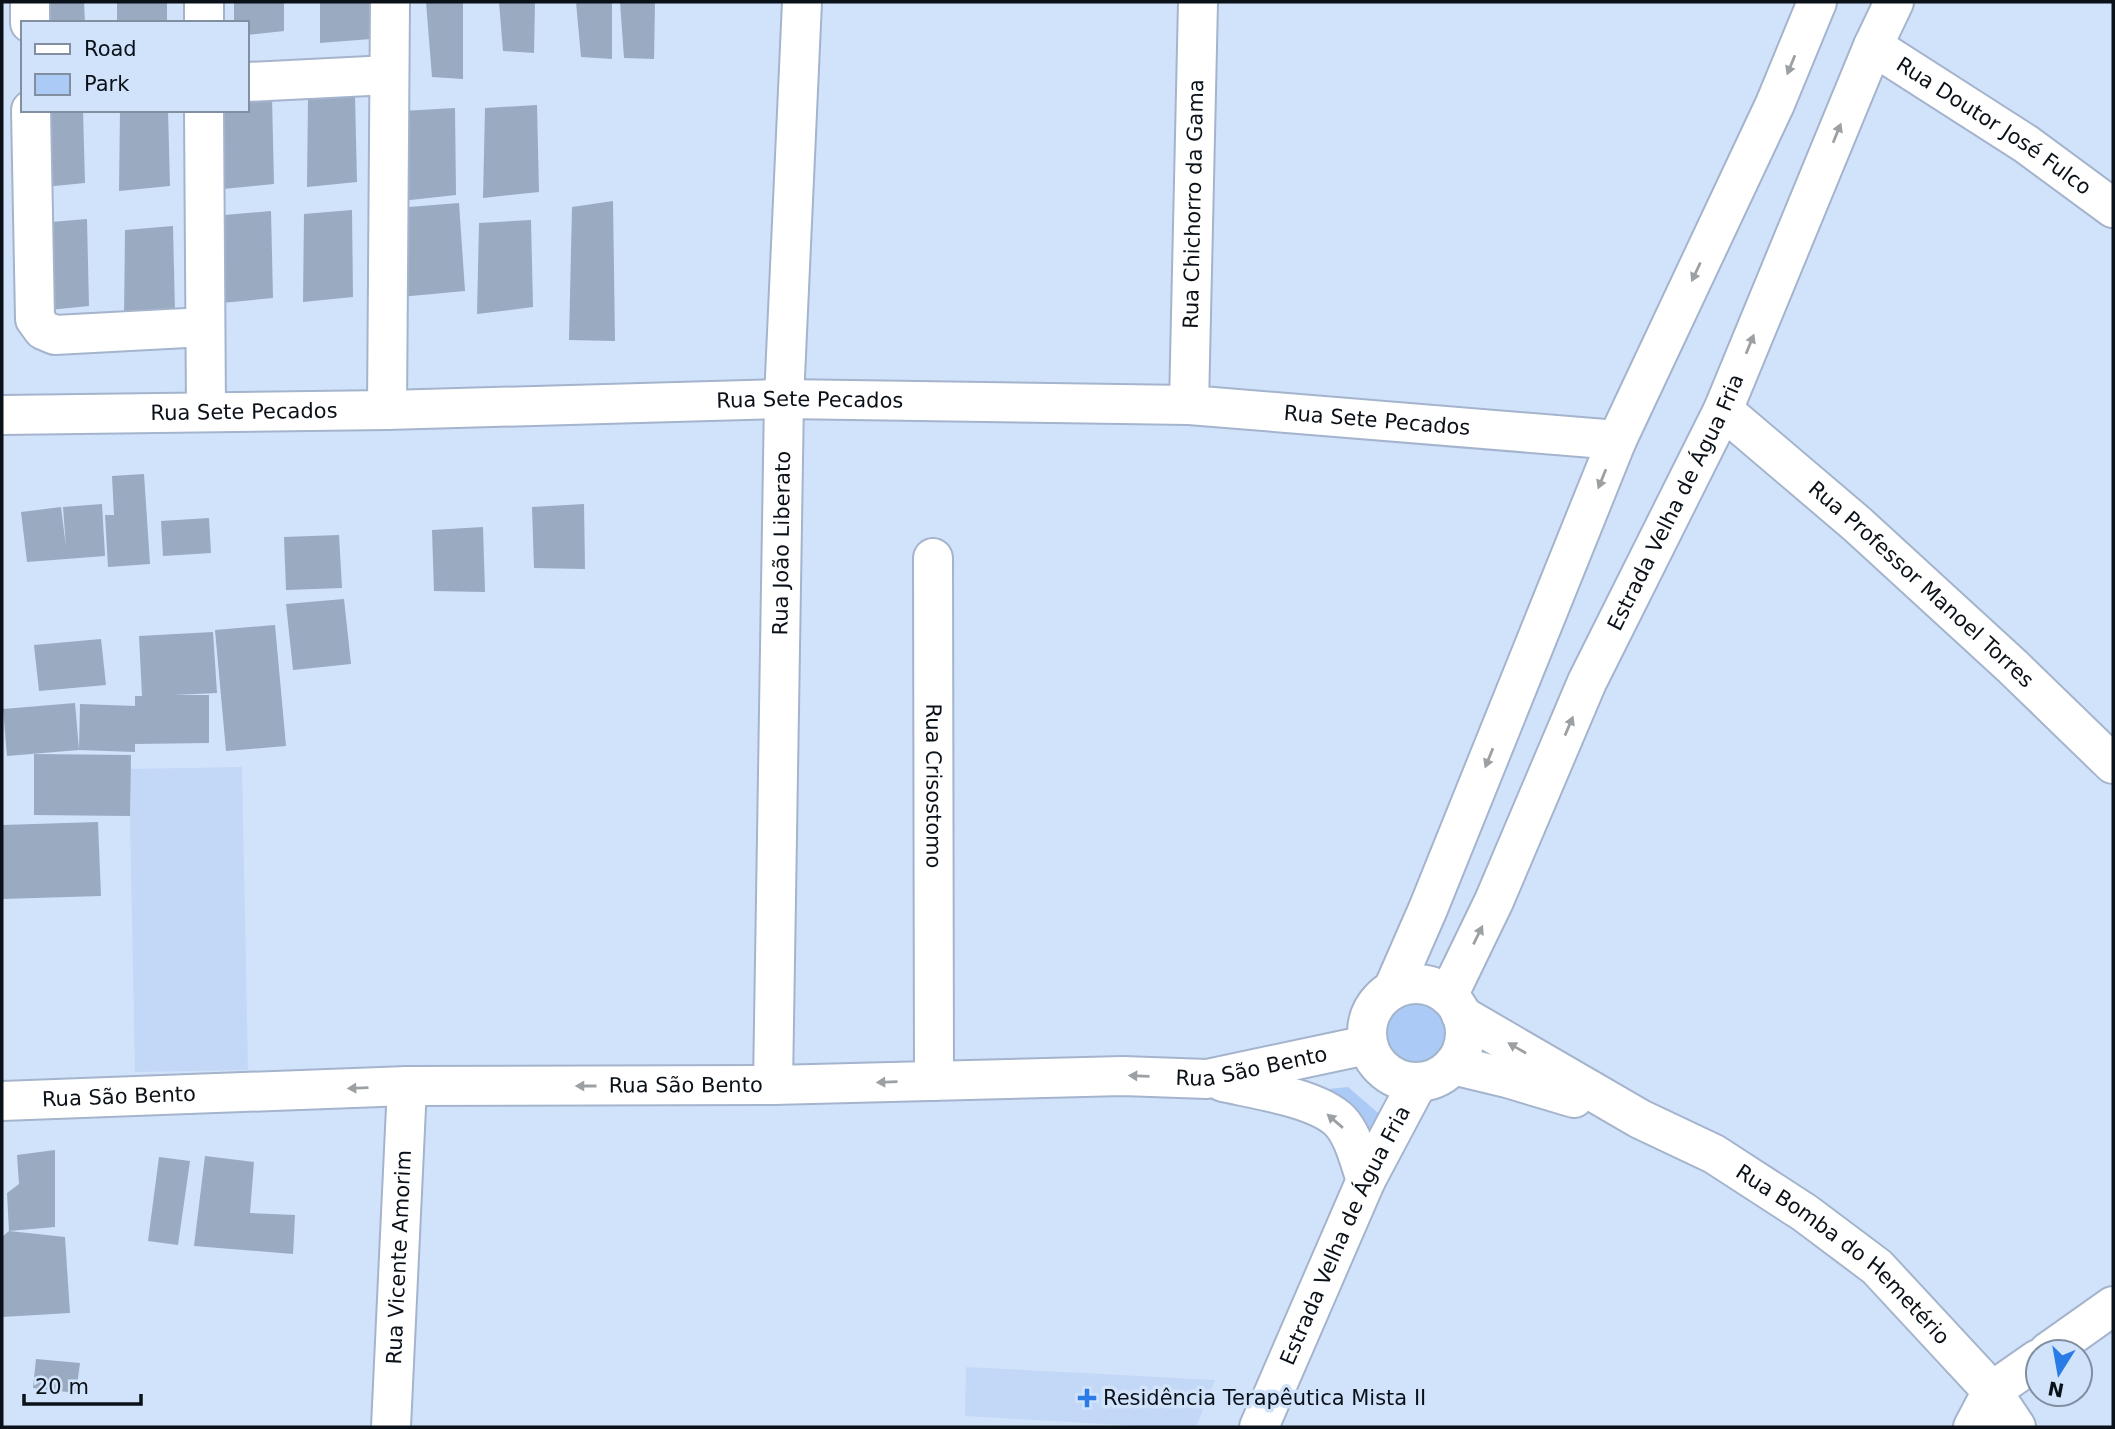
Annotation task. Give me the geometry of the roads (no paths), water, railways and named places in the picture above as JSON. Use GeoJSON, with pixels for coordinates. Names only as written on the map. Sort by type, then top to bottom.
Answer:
{"type":"FeatureCollection","features":[{"type":"Feature","properties":{"kind":"main road"},"geometry":{"type":"LineString","coordinates":[[30,2],[30,21]]}},
{"type":"Feature","properties":{"kind":"main road"},"geometry":{"type":"LineString","coordinates":[[204,2],[204,21]]}},
{"type":"Feature","properties":{"kind":"main road"},"geometry":{"type":"LineString","coordinates":[[387,410],[390,2]]}},
{"type":"Feature","properties":{"kind":"main road","name":"Rua João Liberato"},"geometry":{"type":"LineString","coordinates":[[773,1085],[784,398],[802,2]]}},
{"type":"Feature","properties":{"kind":"main road","name":"Rua Chichorro da Gama"},"geometry":{"type":"LineString","coordinates":[[1189,405],[1198,2]]}},
{"type":"Feature","properties":{"kind":"main road"},"geometry":{"type":"LineString","coordinates":[[1393,989],[1422,984],[1455,1005],[1465,1028],[1464,1042],[1453,1065],[1437,1077],[1418,1082],[1396,1078],[1378,1065],[1367,1045],[1367,1023],[1376,1003],[1393,989],[1428,909],[1617,440],[1775,104],[1817,2]]}},
{"type":"Feature","properties":{"kind":"main road","name":"Estrada Velha de Água Fria"},"geometry":{"type":"LineString","coordinates":[[1455,1005],[1494,901],[1587,682],[1723,410],[1873,46],[1894,2]]}},
{"type":"Feature","properties":{"kind":"main road","name":"Rua Doutor José Fulco"},"geometry":{"type":"LineString","coordinates":[[1873,46],[2026,144],[2113,208]]}},
{"type":"Feature","properties":{"kind":"main road"},"geometry":{"type":"LineString","coordinates":[[248,82],[389,75]]}},
{"type":"Feature","properties":{"kind":"main road"},"geometry":{"type":"LineString","coordinates":[[31,112],[35,319],[43,330],[55,335],[205,327]]}},
{"type":"Feature","properties":{"kind":"main road"},"geometry":{"type":"LineString","coordinates":[[204,112],[206,411]]}},
{"type":"Feature","properties":{"kind":"main road","name":"Rua Sete Pecados"},"geometry":{"type":"LineString","coordinates":[[2,415],[387,410],[784,398],[1189,405],[1617,440]]}},
{"type":"Feature","properties":{"kind":"main road","name":"Rua Professor Manoel Torres"},"geometry":{"type":"LineString","coordinates":[[1723,410],[1857,524],[2013,667],[2113,764]]}},
{"type":"Feature","properties":{"kind":"main road","name":"Rua Crisostomo"},"geometry":{"type":"LineString","coordinates":[[933,558],[934,1081]]}},
{"type":"Feature","properties":{"kind":"main road","name":"Rua Bomba do Hemetério"},"geometry":{"type":"LineString","coordinates":[[1455,1005],[1640,1119],[1714,1154],[1805,1213],[1877,1267],[1993,1391],[2016,1427]]}},
{"type":"Feature","properties":{"kind":"main road","name":"Rua São Bento"},"geometry":{"type":"LineString","coordinates":[[2,1101],[407,1086],[773,1085],[1123,1076],[1207,1079],[1367,1045]]}},
{"type":"Feature","properties":{"kind":"main road","name":"Rua Bomba do Hemetério"},"geometry":{"type":"LineString","coordinates":[[1453,1065],[1547,1089],[1640,1119]]}},
{"type":"Feature","properties":{"kind":"main road"},"geometry":{"type":"LineString","coordinates":[[1207,1079],[1282,1095],[1315,1107],[1339,1121],[1352,1141],[1366,1180]]}},
{"type":"Feature","properties":{"kind":"main road","name":"Estrada Velha de Água Fria"},"geometry":{"type":"LineString","coordinates":[[1259,1427],[1366,1180],[1418,1082]]}},
{"type":"Feature","properties":{"kind":"main road","name":"Rua Vicente Amorim"},"geometry":{"type":"LineString","coordinates":[[391,1427],[407,1086]]}},
{"type":"Feature","properties":{"kind":"main road"},"geometry":{"type":"LineString","coordinates":[[2068,1338],[2113,1306]]}},
{"type":"Feature","properties":{"kind":"main road"},"geometry":{"type":"LineString","coordinates":[[1973,1427],[1993,1391],[2024,1369]]}},
{"type":"Feature","properties":{"kind":"place","name":"Residência Terapêutica Mista II"},"geometry":{"type":"Point","coordinates":[1087,1398]}}]}
